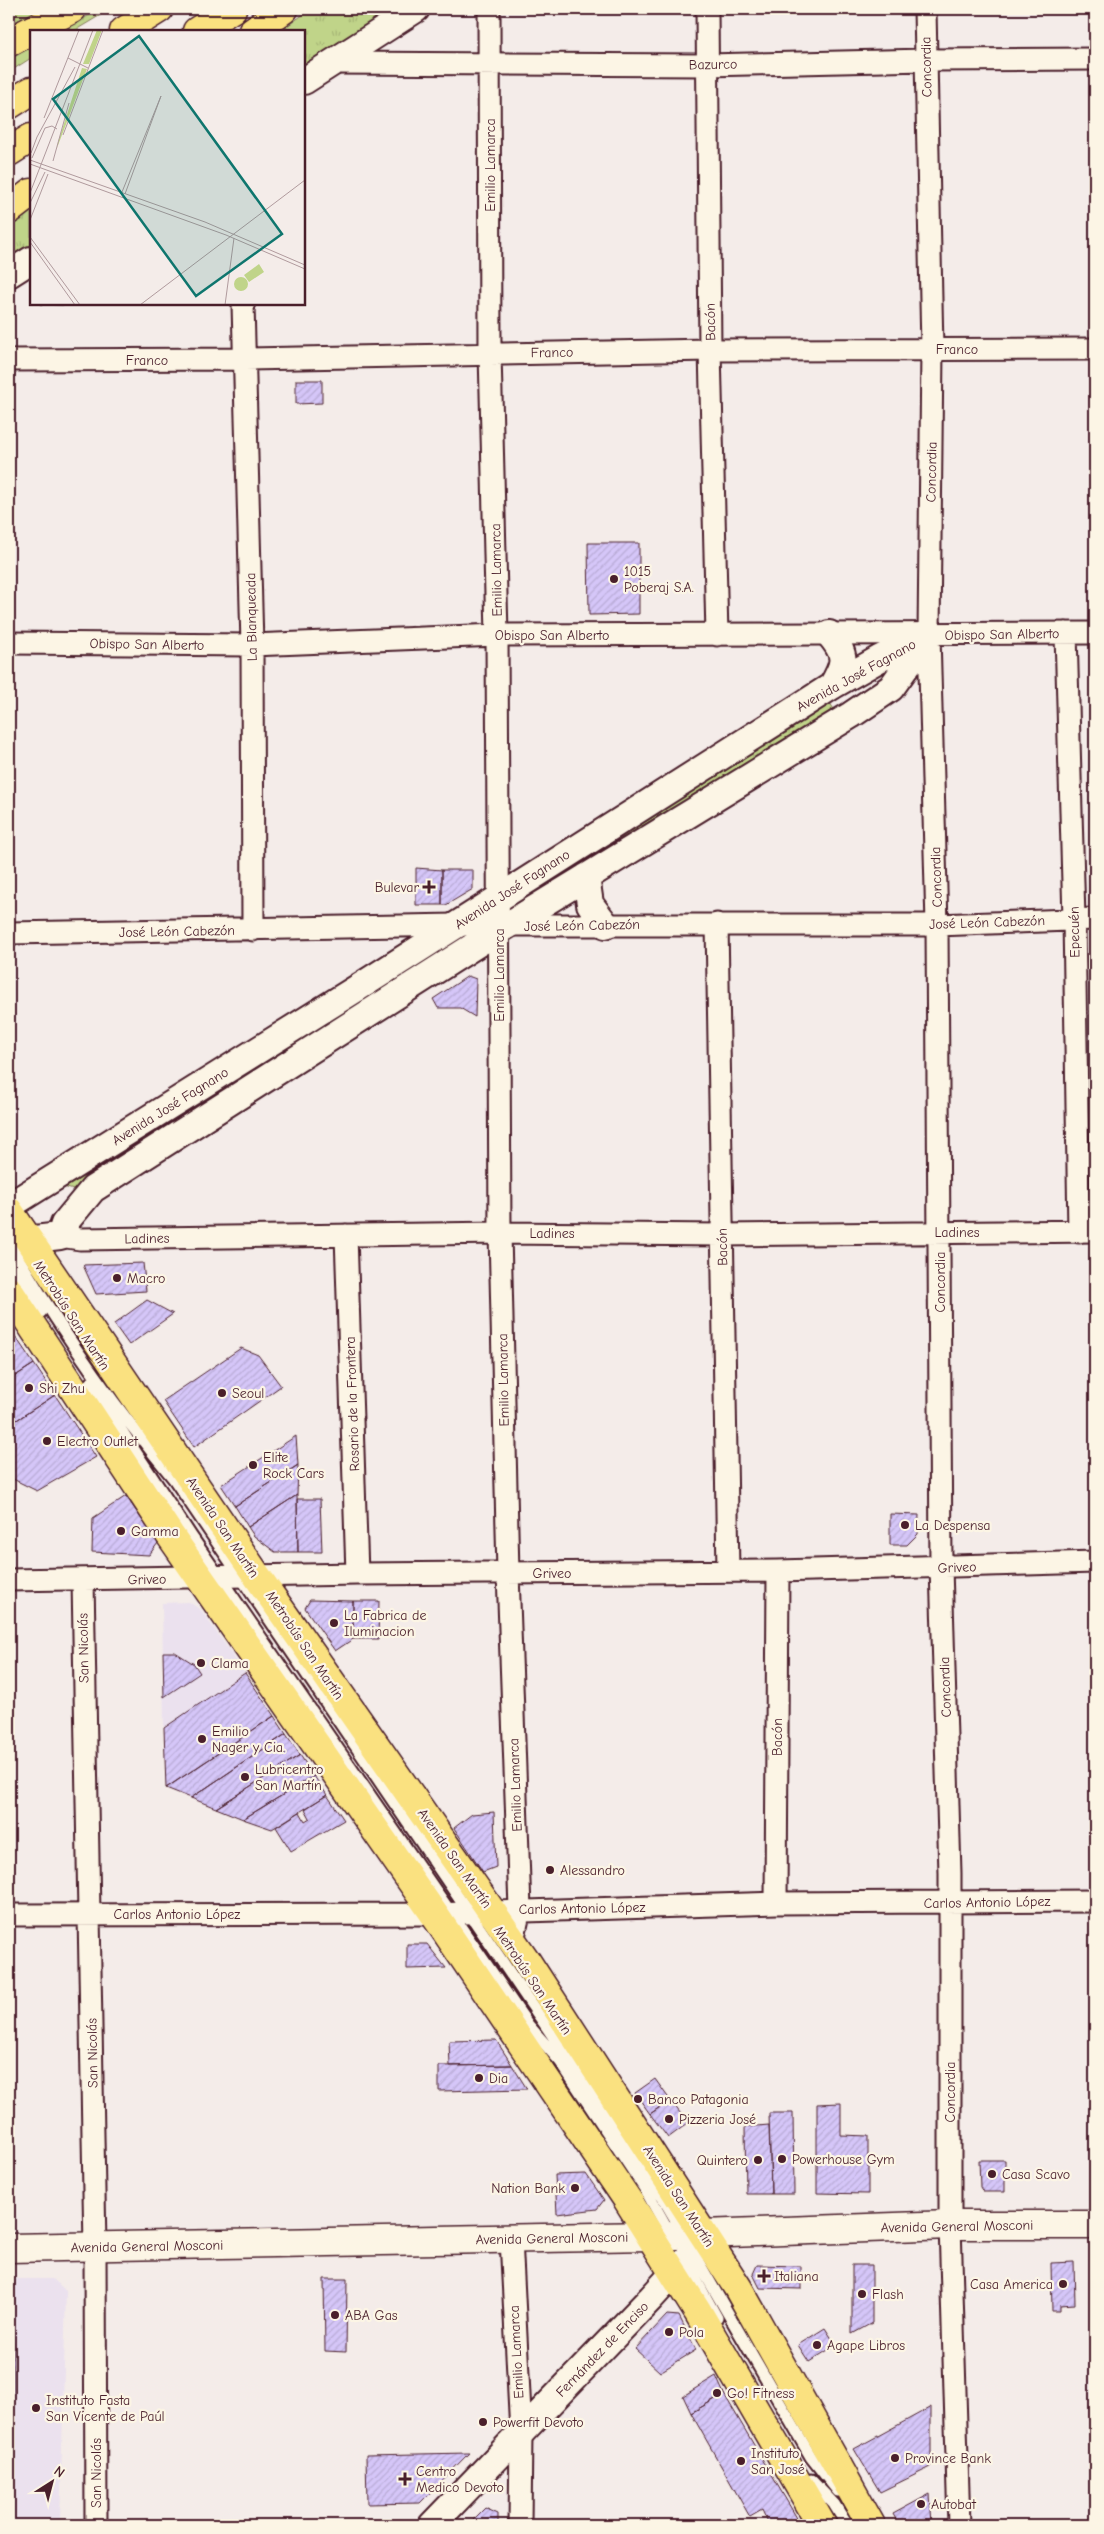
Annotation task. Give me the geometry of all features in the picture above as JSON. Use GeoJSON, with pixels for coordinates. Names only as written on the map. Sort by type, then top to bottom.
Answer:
{"type":"FeatureCollection","features":[{"type":"Feature","properties":{"kind":"main road"},"geometry":{"type":"LineString","coordinates":[[32,30],[72,9]]}},
{"type":"Feature","properties":{"kind":"main road"},"geometry":{"type":"LineString","coordinates":[[126,30],[159,9]]}},
{"type":"Feature","properties":{"kind":"main road"},"geometry":{"type":"LineString","coordinates":[[199,30],[232,9]]}},
{"type":"Feature","properties":{"kind":"main road"},"geometry":{"type":"LineString","coordinates":[[254,30],[284,9]]}},
{"type":"Feature","properties":{"kind":"main road"},"geometry":{"type":"LineString","coordinates":[[9,42],[30,31]]}},
{"type":"Feature","properties":{"kind":"main road"},"geometry":{"type":"LineString","coordinates":[[9,105],[30,92]]}},
{"type":"Feature","properties":{"kind":"main road"},"geometry":{"type":"LineString","coordinates":[[9,152],[30,139]]}},
{"type":"Feature","properties":{"kind":"main road"},"geometry":{"type":"LineString","coordinates":[[9,210],[30,194]]}},
{"type":"Feature","properties":{"kind":"main road","name":"Avenida San Martín"},"geometry":{"type":"LineString","coordinates":[[9,1211],[14,1242],[229,1577],[462,1912],[680,2247],[741,2294],[871,2525]]}},
{"type":"Feature","properties":{"kind":"main road","name":"Avenida San Martín"},"geometry":{"type":"LineString","coordinates":[[9,1291],[229,1577],[462,1912],[513,1941],[680,2247],[822,2525]]}},
{"type":"Feature","properties":{"kind":"main road","name":"Avenida General Mosconi"},"geometry":{"type":"LineString","coordinates":[[9,2248],[511,2239],[680,2247],[950,2225],[1095,2225]]}},
{"type":"Feature","properties":{"kind":"street"},"geometry":{"type":"LineString","coordinates":[[305,80],[416,9]]}},
{"type":"Feature","properties":{"kind":"street","name":"Emilio Lamarca"},"geometry":{"type":"LineString","coordinates":[[489,9],[490,353],[497,636],[498,898],[502,928],[500,1233],[508,1573],[520,1909],[513,1941]]}},
{"type":"Feature","properties":{"kind":"street","name":"Bacón"},"geometry":{"type":"LineString","coordinates":[[707,9],[710,350],[717,634]]}},
{"type":"Feature","properties":{"kind":"street","name":"Concordia"},"geometry":{"type":"LineString","coordinates":[[925,9],[932,349],[929,635],[937,925],[941,1567],[950,1902],[950,2225],[959,2525]]}},
{"type":"Feature","properties":{"kind":"street","name":"Bazurco"},"geometry":{"type":"LineString","coordinates":[[332,63],[707,65],[926,60],[1095,59]]}},
{"type":"Feature","properties":{"kind":"street"},"geometry":{"type":"LineString","coordinates":[[9,274],[30,261]]}},
{"type":"Feature","properties":{"kind":"street","name":"La Blanqueada"},"geometry":{"type":"LineString","coordinates":[[243,305],[252,645],[252,930]]}},
{"type":"Feature","properties":{"kind":"street","name":"Franco"},"geometry":{"type":"LineString","coordinates":[[9,360],[245,359],[710,350],[1095,349]]}},
{"type":"Feature","properties":{"kind":"street","name":"Epecuén"},"geometry":{"type":"LineString","coordinates":[[1066,633],[1074,919],[1087,1232]]}},
{"type":"Feature","properties":{"kind":"street","name":"Obispo San Alberto"},"geometry":{"type":"LineString","coordinates":[[9,643],[252,645],[497,636],[1095,633]]}},
{"type":"Feature","properties":{"kind":"street"},"geometry":{"type":"LineString","coordinates":[[829,634],[840,646],[843,656],[843,666],[832,686],[851,715]]}},
{"type":"Feature","properties":{"kind":"street","name":"Avenida José Fagnano"},"geometry":{"type":"LineString","coordinates":[[9,1206],[832,686],[879,659],[929,635]]}},
{"type":"Feature","properties":{"kind":"street","name":"Avenida José Fagnano"},"geometry":{"type":"LineString","coordinates":[[60,1236],[64,1224],[93,1189],[502,928],[851,715],[891,688],[929,635]]}},
{"type":"Feature","properties":{"kind":"street"},"geometry":{"type":"LineString","coordinates":[[586,878],[590,904],[606,924]]}},
{"type":"Feature","properties":{"kind":"street","name":"José León Cabezón"},"geometry":{"type":"LineString","coordinates":[[9,933],[456,925],[502,928],[606,924],[937,925],[1095,919]]}},
{"type":"Feature","properties":{"kind":"street","name":"Bacón"},"geometry":{"type":"LineString","coordinates":[[717,924],[728,1571]]}},
{"type":"Feature","properties":{"kind":"street","name":"Ladines"},"geometry":{"type":"LineString","coordinates":[[14,1242],[60,1236],[80,1240],[500,1233],[721,1235],[1087,1232]]}},
{"type":"Feature","properties":{"kind":"street","name":"Rosario de la Frontera"},"geometry":{"type":"LineString","coordinates":[[346,1235],[357,1574]]}},
{"type":"Feature","properties":{"kind":"street","name":"Griveo"},"geometry":{"type":"LineString","coordinates":[[9,1580],[357,1574],[778,1571],[1095,1562]]}},
{"type":"Feature","properties":{"kind":"street","name":"Bacón"},"geometry":{"type":"LineString","coordinates":[[776,1904],[778,1571]]}},
{"type":"Feature","properties":{"kind":"street","name":"San Nicolás"},"geometry":{"type":"LineString","coordinates":[[82,1580],[86,1862],[89,1914],[95,2246],[96,2525]]}},
{"type":"Feature","properties":{"kind":"street","name":"Carlos Antonio López"},"geometry":{"type":"LineString","coordinates":[[9,1915],[462,1912],[520,1909],[776,1904],[1095,1901]]}},
{"type":"Feature","properties":{"kind":"street","name":"Emilio Lamarca"},"geometry":{"type":"LineString","coordinates":[[511,2239],[520,2434],[520,2525]]}},
{"type":"Feature","properties":{"kind":"street","name":"Fernández de Enciso"},"geometry":{"type":"LineString","coordinates":[[432,2525],[520,2434],[680,2247]]}},
{"type":"Feature","properties":{"kind":"lane","name":"Metrobús San Martín"},"geometry":{"type":"LineString","coordinates":[[9,1264],[229,1577]]}},
{"type":"Feature","properties":{"kind":"lane"},"geometry":{"type":"LineString","coordinates":[[680,2247],[743,2363]]}},
{"type":"Feature","properties":{"kind":"lane"},"geometry":{"type":"LineString","coordinates":[[680,2247],[811,2457],[850,2507],[860,2525]]}},
{"type":"Feature","properties":{"kind":"lane"},"geometry":{"type":"LineString","coordinates":[[836,2525],[803,2468],[834,2504],[846,2525]]}},
{"type":"Feature","properties":{"kind":"shaded area","name":"Clama"},"geometry":{"type":"Polygon","coordinates":[[[189,1602],[201,1610],[245,1673],[164,1728],[162,1603],[189,1602]]]}},
{"type":"Feature","properties":{"kind":"shaded area","name":"Instituto Fasta San Vicente de Paúl"},"geometry":{"type":"Polygon","coordinates":[[[9,2279],[53,2279],[66,2291],[60,2525],[9,2525],[9,2279]]]}},
{"type":"Feature","properties":{"kind":"green space"},"geometry":{"type":"Polygon","coordinates":[[[9,9],[45,9],[9,29],[9,9]]]}},
{"type":"Feature","properties":{"kind":"green space"},"geometry":{"type":"Polygon","coordinates":[[[101,9],[109,10],[76,30],[62,30],[101,9]]]}},
{"type":"Feature","properties":{"kind":"green space"},"geometry":{"type":"Polygon","coordinates":[[[311,9],[399,9],[305,69],[305,30],[281,30],[311,9]]]}},
{"type":"Feature","properties":{"kind":"green space"},"geometry":{"type":"Polygon","coordinates":[[[30,48],[30,59],[9,72],[9,60],[30,48]]]}},
{"type":"Feature","properties":{"kind":"green space"},"geometry":{"type":"Polygon","coordinates":[[[30,209],[30,246],[9,260],[9,225],[30,209]]]}},
{"type":"Feature","properties":{"kind":"green space"},"geometry":{"type":"Polygon","coordinates":[[[830,703],[835,711],[544,892],[542,884],[830,703]]]}},
{"type":"Feature","properties":{"kind":"green space"},"geometry":{"type":"Polygon","coordinates":[[[372,989],[374,997],[77,1191],[60,1186],[372,989]]]}},
{"type":"Feature","properties":{"kind":"building"},"geometry":{"type":"Polygon","coordinates":[[[296,380],[322,380],[322,403],[296,404],[296,380]]]}},
{"type":"Feature","properties":{"kind":"building","name":"1015 Poberaj S.A."},"geometry":{"type":"Polygon","coordinates":[[[588,543],[639,543],[639,614],[589,615],[588,543]]]}},
{"type":"Feature","properties":{"kind":"building","name":"Bulevar"},"geometry":{"type":"Polygon","coordinates":[[[416,868],[442,870],[442,905],[416,905],[416,868]]]}},
{"type":"Feature","properties":{"kind":"building"},"geometry":{"type":"Polygon","coordinates":[[[442,870],[473,870],[473,889],[446,905],[442,905],[442,870]]]}},
{"type":"Feature","properties":{"kind":"building"},"geometry":{"type":"Polygon","coordinates":[[[468,976],[476,979],[475,1017],[460,1008],[438,1008],[433,999],[468,976]]]}},
{"type":"Feature","properties":{"kind":"building","name":"Macro"},"geometry":{"type":"Polygon","coordinates":[[[143,1263],[146,1291],[96,1294],[83,1265],[143,1263]]]}},
{"type":"Feature","properties":{"kind":"building"},"geometry":{"type":"Polygon","coordinates":[[[147,1300],[173,1314],[129,1345],[114,1324],[147,1300]]]}},
{"type":"Feature","properties":{"kind":"building"},"geometry":{"type":"Polygon","coordinates":[[[13,1333],[34,1364],[9,1380],[9,1336],[13,1333]]]}},
{"type":"Feature","properties":{"kind":"building","name":"Seoul"},"geometry":{"type":"Polygon","coordinates":[[[241,1348],[258,1355],[281,1386],[194,1447],[163,1401],[241,1348]]]}},
{"type":"Feature","properties":{"kind":"building","name":"Shi Zhu"},"geometry":{"type":"Polygon","coordinates":[[[34,1364],[55,1395],[9,1425],[9,1380],[34,1364]]]}},
{"type":"Feature","properties":{"kind":"building","name":"Electro Outlet"},"geometry":{"type":"Polygon","coordinates":[[[55,1395],[96,1457],[37,1491],[9,1477],[9,1425],[55,1395]]]}},
{"type":"Feature","properties":{"kind":"building"},"geometry":{"type":"Polygon","coordinates":[[[296,1436],[298,1465],[235,1506],[221,1485],[296,1436]]]}},
{"type":"Feature","properties":{"kind":"building"},"geometry":{"type":"Polygon","coordinates":[[[298,1465],[297,1495],[248,1527],[235,1506],[298,1465]]]}},
{"type":"Feature","properties":{"kind":"building"},"geometry":{"type":"Polygon","coordinates":[[[297,1495],[298,1552],[275,1552],[254,1536],[248,1527],[297,1495]]]}},
{"type":"Feature","properties":{"kind":"building","name":"Gamma"},"geometry":{"type":"Polygon","coordinates":[[[126,1496],[158,1543],[149,1555],[92,1552],[93,1518],[126,1496]]]}},
{"type":"Feature","properties":{"kind":"building"},"geometry":{"type":"Polygon","coordinates":[[[297,1499],[320,1499],[322,1552],[298,1552],[297,1499]]]}},
{"type":"Feature","properties":{"kind":"building","name":"La Despensa"},"geometry":{"type":"Polygon","coordinates":[[[890,1514],[919,1515],[918,1534],[907,1545],[890,1545],[890,1514]]]}},
{"type":"Feature","properties":{"kind":"building","name":"La Fabrica de Iluminacion"},"geometry":{"type":"Polygon","coordinates":[[[310,1600],[353,1601],[353,1639],[335,1651],[305,1608],[310,1600]]]}},
{"type":"Feature","properties":{"kind":"building"},"geometry":{"type":"Polygon","coordinates":[[[353,1601],[379,1601],[378,1639],[353,1639],[353,1601]]]}},
{"type":"Feature","properties":{"kind":"building"},"geometry":{"type":"Polygon","coordinates":[[[163,1652],[175,1652],[194,1664],[200,1673],[164,1697],[163,1652]]]}},
{"type":"Feature","properties":{"kind":"building","name":"Emilio Nager y Cia."},"geometry":{"type":"Polygon","coordinates":[[[245,1673],[274,1716],[166,1788],[164,1728],[245,1673]]]}},
{"type":"Feature","properties":{"kind":"building"},"geometry":{"type":"Polygon","coordinates":[[[274,1716],[286,1734],[191,1798],[166,1788],[274,1716]]]}},
{"type":"Feature","properties":{"kind":"building","name":"Lubricentro San Martín"},"geometry":{"type":"Polygon","coordinates":[[[286,1734],[300,1755],[216,1808],[191,1798],[286,1734]]]}},
{"type":"Feature","properties":{"kind":"building"},"geometry":{"type":"Polygon","coordinates":[[[300,1755],[314,1776],[243,1819],[216,1808],[300,1755]]]}},
{"type":"Feature","properties":{"kind":"building"},"geometry":{"type":"Polygon","coordinates":[[[314,1776],[327,1795],[272,1829],[243,1819],[314,1776]]]}},
{"type":"Feature","properties":{"kind":"building"},"geometry":{"type":"Polygon","coordinates":[[[327,1795],[344,1820],[291,1851],[276,1827],[300,1812],[305,1821],[310,1818],[305,1809],[327,1795]]]}},
{"type":"Feature","properties":{"kind":"building"},"geometry":{"type":"Polygon","coordinates":[[[494,1812],[496,1867],[483,1872],[454,1828],[472,1814],[494,1812]]]}},
{"type":"Feature","properties":{"kind":"building"},"geometry":{"type":"Polygon","coordinates":[[[407,1944],[427,1944],[446,1968],[407,1969],[407,1944]]]}},
{"type":"Feature","properties":{"kind":"building"},"geometry":{"type":"Polygon","coordinates":[[[496,2040],[512,2065],[450,2066],[449,2041],[496,2040]]]}},
{"type":"Feature","properties":{"kind":"building","name":"Dia"},"geometry":{"type":"Polygon","coordinates":[[[512,2065],[527,2089],[439,2091],[439,2066],[512,2065]]]}},
{"type":"Feature","properties":{"kind":"building"},"geometry":{"type":"Polygon","coordinates":[[[655,2079],[670,2100],[650,2114],[635,2093],[655,2079]]]}},
{"type":"Feature","properties":{"kind":"building","name":"Pizzeria José"},"geometry":{"type":"Polygon","coordinates":[[[670,2100],[688,2123],[668,2138],[650,2114],[670,2100]]]}},
{"type":"Feature","properties":{"kind":"building"},"geometry":{"type":"Polygon","coordinates":[[[841,2103],[841,2135],[868,2136],[868,2194],[817,2193],[817,2104],[841,2103]]]}},
{"type":"Feature","properties":{"kind":"building","name":"Powerhouse Gym"},"geometry":{"type":"Polygon","coordinates":[[[769,2113],[793,2113],[794,2194],[771,2194],[769,2113]]]}},
{"type":"Feature","properties":{"kind":"building","name":"Quintero"},"geometry":{"type":"Polygon","coordinates":[[[769,2125],[771,2194],[746,2194],[745,2127],[769,2125]]]}},
{"type":"Feature","properties":{"kind":"building","name":"Casa Scavo"},"geometry":{"type":"Polygon","coordinates":[[[979,2160],[1005,2160],[1005,2192],[983,2192],[980,2187],[979,2160]]]}},
{"type":"Feature","properties":{"kind":"building","name":"Nation Bank"},"geometry":{"type":"Polygon","coordinates":[[[586,2174],[604,2200],[597,2209],[557,2214],[555,2175],[586,2174]]]}},
{"type":"Feature","properties":{"kind":"building","name":"Casa America"},"geometry":{"type":"Polygon","coordinates":[[[1074,2262],[1075,2304],[1060,2305],[1060,2311],[1052,2311],[1051,2263],[1074,2262]]]}},
{"type":"Feature","properties":{"kind":"building"},"geometry":{"type":"Polygon","coordinates":[[[757,2265],[801,2266],[801,2289],[760,2288],[753,2274],[757,2265]]]}},
{"type":"Feature","properties":{"kind":"building","name":"Flash"},"geometry":{"type":"Polygon","coordinates":[[[852,2265],[872,2265],[872,2323],[852,2334],[852,2265]]]}},
{"type":"Feature","properties":{"kind":"building","name":"ABA Gas"},"geometry":{"type":"Polygon","coordinates":[[[324,2279],[347,2279],[346,2352],[325,2351],[324,2279]]]}},
{"type":"Feature","properties":{"kind":"building","name":"Pola"},"geometry":{"type":"Polygon","coordinates":[[[667,2315],[679,2316],[696,2350],[660,2372],[635,2349],[667,2315]]]}},
{"type":"Feature","properties":{"kind":"building","name":"Agape Libros"},"geometry":{"type":"Polygon","coordinates":[[[825,2328],[836,2345],[809,2362],[798,2345],[825,2328]]]}},
{"type":"Feature","properties":{"kind":"building"},"geometry":{"type":"Polygon","coordinates":[[[9,2341],[13,2341],[13,2500],[9,2500],[9,2341]]]}},
{"type":"Feature","properties":{"kind":"building"},"geometry":{"type":"Polygon","coordinates":[[[716,2376],[724,2394],[691,2413],[683,2396],[716,2376]]]}},
{"type":"Feature","properties":{"kind":"building","name":"Instituto San José"},"geometry":{"type":"Polygon","coordinates":[[[724,2394],[801,2525],[769,2525],[762,2510],[750,2517],[691,2413],[724,2394]]]}},
{"type":"Feature","properties":{"kind":"building","name":"Province Bank"},"geometry":{"type":"Polygon","coordinates":[[[931,2407],[931,2467],[880,2492],[854,2449],[931,2407]]]}},
{"type":"Feature","properties":{"kind":"building","name":"Centro Medico Devoto"},"geometry":{"type":"Polygon","coordinates":[[[469,2453],[420,2503],[367,2504],[366,2455],[469,2453]]]}},
{"type":"Feature","properties":{"kind":"building","name":"Autobat"},"geometry":{"type":"Polygon","coordinates":[[[930,2494],[932,2525],[899,2525],[893,2514],[930,2494]]]}},
{"type":"Feature","properties":{"kind":"building"},"geometry":{"type":"Polygon","coordinates":[[[485,2508],[498,2514],[498,2525],[468,2525],[485,2508]]]}},
{"type":"Feature","properties":{"kind":"building"},"geometry":{"type":"Polygon","coordinates":[[[986,2522],[1026,2522],[1025,2525],[986,2525],[986,2522]]]}},
{"type":"Feature","properties":{"kind":"place","name":"1015 Poberaj S.A."},"geometry":{"type":"Point","coordinates":[614,579]}},
{"type":"Feature","properties":{"kind":"place","name":"Bulevar"},"geometry":{"type":"Point","coordinates":[429,887]}},
{"type":"Feature","properties":{"kind":"place","name":"Macro"},"geometry":{"type":"Point","coordinates":[117,1278]}},
{"type":"Feature","properties":{"kind":"place","name":"Shi Zhu"},"geometry":{"type":"Point","coordinates":[29,1388]}},
{"type":"Feature","properties":{"kind":"place","name":"Seoul"},"geometry":{"type":"Point","coordinates":[222,1393]}},
{"type":"Feature","properties":{"kind":"place","name":"Electro Outlet"},"geometry":{"type":"Point","coordinates":[47,1441]}},
{"type":"Feature","properties":{"kind":"place","name":"Elite Rock Cars"},"geometry":{"type":"Point","coordinates":[253,1465]}},
{"type":"Feature","properties":{"kind":"place","name":"La Despensa"},"geometry":{"type":"Point","coordinates":[905,1525]}},
{"type":"Feature","properties":{"kind":"place","name":"Gamma"},"geometry":{"type":"Point","coordinates":[121,1531]}},
{"type":"Feature","properties":{"kind":"place","name":"La Fabrica de Iluminacion"},"geometry":{"type":"Point","coordinates":[334,1623]}},
{"type":"Feature","properties":{"kind":"place","name":"Clama"},"geometry":{"type":"Point","coordinates":[201,1663]}},
{"type":"Feature","properties":{"kind":"place","name":"Emilio Nager y Cia."},"geometry":{"type":"Point","coordinates":[202,1739]}},
{"type":"Feature","properties":{"kind":"place","name":"Lubricentro San Martín"},"geometry":{"type":"Point","coordinates":[245,1777]}},
{"type":"Feature","properties":{"kind":"place","name":"Alessandro"},"geometry":{"type":"Point","coordinates":[550,1870]}},
{"type":"Feature","properties":{"kind":"place","name":"Dia"},"geometry":{"type":"Point","coordinates":[479,2078]}},
{"type":"Feature","properties":{"kind":"place","name":"Banco Patagonia"},"geometry":{"type":"Point","coordinates":[638,2099]}},
{"type":"Feature","properties":{"kind":"place","name":"Pizzeria José"},"geometry":{"type":"Point","coordinates":[669,2119]}},
{"type":"Feature","properties":{"kind":"place","name":"Powerhouse Gym"},"geometry":{"type":"Point","coordinates":[782,2159]}},
{"type":"Feature","properties":{"kind":"place","name":"Quintero"},"geometry":{"type":"Point","coordinates":[758,2160]}},
{"type":"Feature","properties":{"kind":"place","name":"Casa Scavo"},"geometry":{"type":"Point","coordinates":[992,2174]}},
{"type":"Feature","properties":{"kind":"place","name":"Nation Bank"},"geometry":{"type":"Point","coordinates":[575,2188]}},
{"type":"Feature","properties":{"kind":"place","name":"Italiana"},"geometry":{"type":"Point","coordinates":[764,2276]}},
{"type":"Feature","properties":{"kind":"place","name":"Casa America"},"geometry":{"type":"Point","coordinates":[1063,2284]}},
{"type":"Feature","properties":{"kind":"place","name":"Flash"},"geometry":{"type":"Point","coordinates":[862,2294]}},
{"type":"Feature","properties":{"kind":"place","name":"ABA Gas"},"geometry":{"type":"Point","coordinates":[335,2315]}},
{"type":"Feature","properties":{"kind":"place","name":"Pola"},"geometry":{"type":"Point","coordinates":[669,2332]}},
{"type":"Feature","properties":{"kind":"place","name":"Agape Libros"},"geometry":{"type":"Point","coordinates":[817,2345]}},
{"type":"Feature","properties":{"kind":"place","name":"Go! Fitness"},"geometry":{"type":"Point","coordinates":[717,2393]}},
{"type":"Feature","properties":{"kind":"place","name":"Instituto Fasta San Vicente de Paúl"},"geometry":{"type":"Point","coordinates":[36,2408]}},
{"type":"Feature","properties":{"kind":"place","name":"Powerfit Devoto"},"geometry":{"type":"Point","coordinates":[483,2422]}},
{"type":"Feature","properties":{"kind":"place","name":"Province Bank"},"geometry":{"type":"Point","coordinates":[895,2458]}},
{"type":"Feature","properties":{"kind":"place","name":"Instituto San José"},"geometry":{"type":"Point","coordinates":[741,2461]}},
{"type":"Feature","properties":{"kind":"place","name":"Centro Medico Devoto"},"geometry":{"type":"Point","coordinates":[405,2479]}},
{"type":"Feature","properties":{"kind":"place","name":"Autobat"},"geometry":{"type":"Point","coordinates":[921,2504]}}]}
